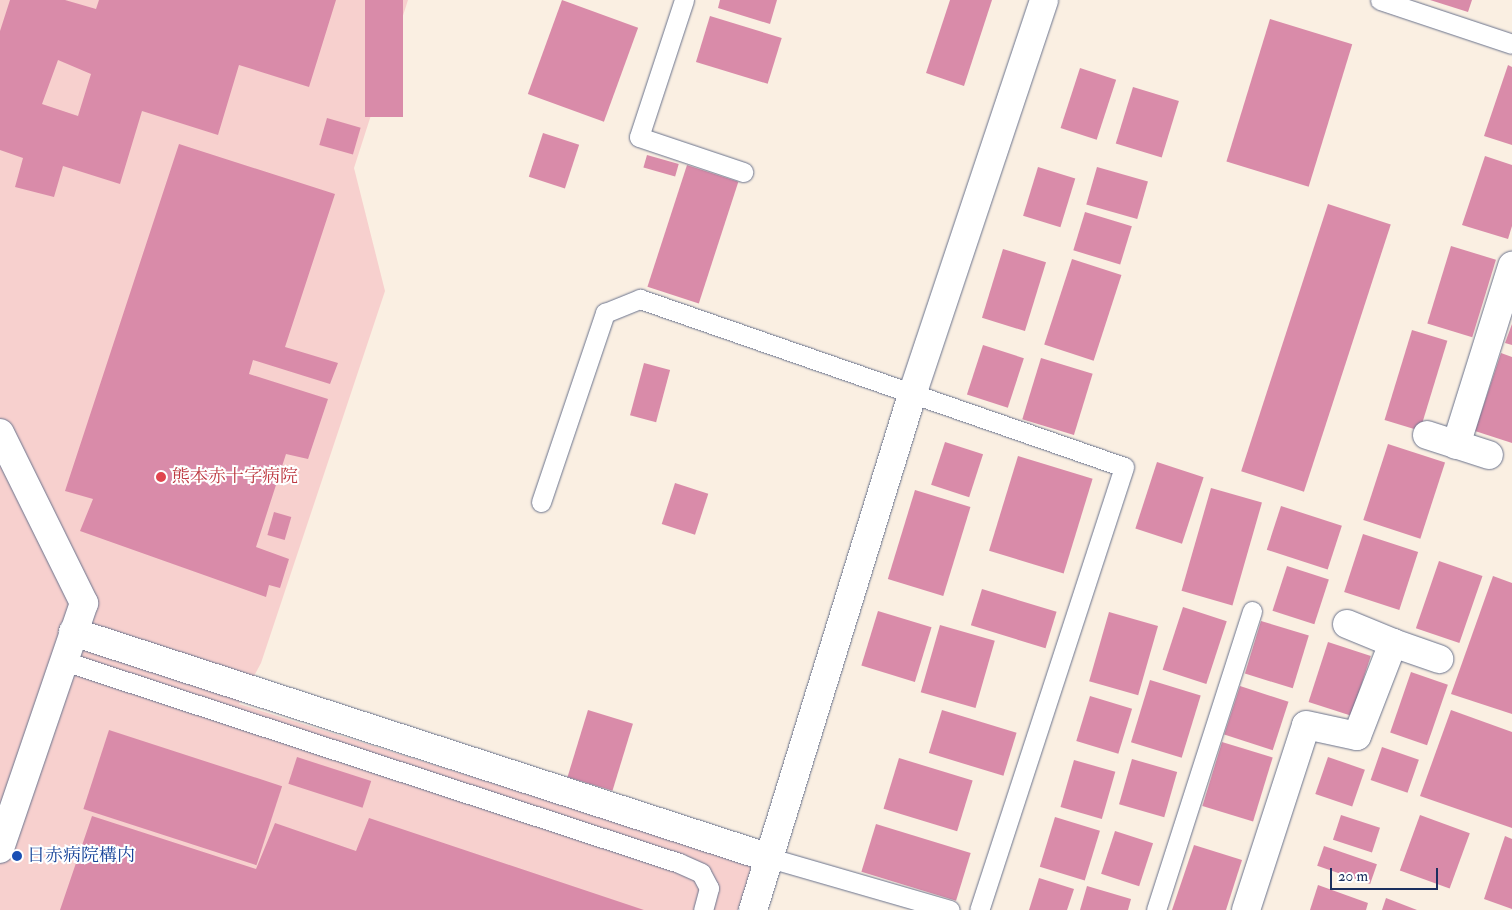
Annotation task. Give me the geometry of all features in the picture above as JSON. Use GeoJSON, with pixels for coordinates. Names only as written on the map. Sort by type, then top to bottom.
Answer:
{"type":"FeatureCollection","features":[{"type":"Feature","properties":{"kind":"street"},"geometry":{"type":"LineString","coordinates":[[753,910],[912,392],[1044,0]]}},
{"type":"Feature","properties":{"kind":"street"},"geometry":{"type":"LineString","coordinates":[[1456,445],[1512,266]]}},
{"type":"Feature","properties":{"kind":"street"},"geometry":{"type":"LineString","coordinates":[[0,433],[84,603],[0,849]]}},
{"type":"Feature","properties":{"kind":"street"},"geometry":{"type":"LineString","coordinates":[[1427,436],[1489,455]]}},
{"type":"Feature","properties":{"kind":"street"},"geometry":{"type":"LineString","coordinates":[[1347,624],[1439,659]]}},
{"type":"Feature","properties":{"kind":"street"},"geometry":{"type":"LineString","coordinates":[[73,632],[770,858]]}},
{"type":"Feature","properties":{"kind":"street"},"geometry":{"type":"LineString","coordinates":[[1246,910],[1306,725],[1357,736],[1393,643]]}},
{"type":"Feature","properties":{"kind":"lane"},"geometry":{"type":"LineString","coordinates":[[684,0],[638,137],[743,172]]}},
{"type":"Feature","properties":{"kind":"lane"},"geometry":{"type":"LineString","coordinates":[[1380,0],[1512,44]]}},
{"type":"Feature","properties":{"kind":"lane"},"geometry":{"type":"LineString","coordinates":[[541,502],[605,313],[640,299],[1124,467],[980,910]]}},
{"type":"Feature","properties":{"kind":"lane"},"geometry":{"type":"LineString","coordinates":[[1156,910],[1252,611]]}},
{"type":"Feature","properties":{"kind":"lane"},"geometry":{"type":"LineString","coordinates":[[64,661],[678,864],[701,873],[709,888],[704,910]]}},
{"type":"Feature","properties":{"kind":"lane"},"geometry":{"type":"LineString","coordinates":[[770,858],[950,910]]}},
{"type":"Feature","properties":{"kind":"shaded area","name":"熊本赤十字病院"},"geometry":{"type":"Polygon","coordinates":[[[0,0],[408,0],[354,168],[385,291],[261,663],[239,704],[752,864],[738,910],[0,910],[0,0]]]}},
{"type":"Feature","properties":{"kind":"building"},"geometry":{"type":"Polygon","coordinates":[[[10,0],[65,0],[96,9],[99,0],[336,0],[309,87],[239,65],[218,135],[142,111],[120,184],[63,166],[54,197],[15,187],[23,158],[0,150],[0,31],[10,0]],[[58,60],[42,104],[78,116],[91,74],[58,60]]]}},
{"type":"Feature","properties":{"kind":"building"},"geometry":{"type":"Polygon","coordinates":[[[365,0],[403,0],[403,117],[365,117],[365,0]]]}},
{"type":"Feature","properties":{"kind":"building"},"geometry":{"type":"Polygon","coordinates":[[[562,0],[638,28],[604,122],[528,94],[562,0]]]}},
{"type":"Feature","properties":{"kind":"building"},"geometry":{"type":"Polygon","coordinates":[[[720,0],[777,0],[770,24],[718,8],[720,0]]]}},
{"type":"Feature","properties":{"kind":"building"},"geometry":{"type":"Polygon","coordinates":[[[950,0],[992,0],[964,86],[926,73],[950,0]]]}},
{"type":"Feature","properties":{"kind":"building"},"geometry":{"type":"Polygon","coordinates":[[[1430,0],[1472,0],[1468,12],[1430,0]]]}},
{"type":"Feature","properties":{"kind":"building"},"geometry":{"type":"Polygon","coordinates":[[[710,16],[782,38],[768,84],[696,62],[710,16]]]}},
{"type":"Feature","properties":{"kind":"building"},"geometry":{"type":"Polygon","coordinates":[[[1270,19],[1352,44],[1309,187],[1226,161],[1270,19]]]}},
{"type":"Feature","properties":{"kind":"building"},"geometry":{"type":"Polygon","coordinates":[[[1508,65],[1512,67],[1512,145],[1484,136],[1508,65]]]}},
{"type":"Feature","properties":{"kind":"building"},"geometry":{"type":"Polygon","coordinates":[[[1080,68],[1116,80],[1097,140],[1061,128],[1080,68]]]}},
{"type":"Feature","properties":{"kind":"building"},"geometry":{"type":"Polygon","coordinates":[[[1133,87],[1179,101],[1162,157],[1116,143],[1133,87]]]}},
{"type":"Feature","properties":{"kind":"building"},"geometry":{"type":"Polygon","coordinates":[[[327,118],[361,128],[353,155],[319,145],[327,118]]]}},
{"type":"Feature","properties":{"kind":"building"},"geometry":{"type":"Polygon","coordinates":[[[543,133],[579,145],[565,188],[529,177],[543,133]]]}},
{"type":"Feature","properties":{"kind":"building"},"geometry":{"type":"Polygon","coordinates":[[[179,144],[335,194],[285,347],[338,363],[330,384],[253,360],[249,374],[328,399],[308,459],[286,454],[256,547],[289,559],[280,588],[269,585],[266,597],[80,531],[93,499],[65,491],[179,144]]]}},
{"type":"Feature","properties":{"kind":"building"},"geometry":{"type":"Polygon","coordinates":[[[647,155],[679,164],[675,177],[643,167],[647,155]]]}},
{"type":"Feature","properties":{"kind":"building"},"geometry":{"type":"Polygon","coordinates":[[[1485,156],[1512,165],[1512,226],[1508,239],[1462,225],[1485,156]]]}},
{"type":"Feature","properties":{"kind":"building"},"geometry":{"type":"Polygon","coordinates":[[[687,165],[738,182],[699,303],[647,287],[687,165]]]}},
{"type":"Feature","properties":{"kind":"building"},"geometry":{"type":"Polygon","coordinates":[[[1038,167],[1075,178],[1060,227],[1023,216],[1038,167]]]}},
{"type":"Feature","properties":{"kind":"building"},"geometry":{"type":"Polygon","coordinates":[[[1097,167],[1148,182],[1137,219],[1086,204],[1097,167]]]}},
{"type":"Feature","properties":{"kind":"building"},"geometry":{"type":"Polygon","coordinates":[[[1328,204],[1391,224],[1304,492],[1241,471],[1328,204]]]}},
{"type":"Feature","properties":{"kind":"building"},"geometry":{"type":"Polygon","coordinates":[[[1085,212],[1132,226],[1120,265],[1073,250],[1085,212]]]}},
{"type":"Feature","properties":{"kind":"building"},"geometry":{"type":"Polygon","coordinates":[[[1451,246],[1496,260],[1472,337],[1427,323],[1451,246]]]}},
{"type":"Feature","properties":{"kind":"building"},"geometry":{"type":"Polygon","coordinates":[[[1003,249],[1046,262],[1025,331],[982,318],[1003,249]]]}},
{"type":"Feature","properties":{"kind":"building"},"geometry":{"type":"Polygon","coordinates":[[[1072,259],[1121,275],[1094,361],[1044,345],[1072,259]]]}},
{"type":"Feature","properties":{"kind":"building"},"geometry":{"type":"Polygon","coordinates":[[[1512,324],[1512,345],[1505,343],[1512,324]]]}},
{"type":"Feature","properties":{"kind":"building"},"geometry":{"type":"Polygon","coordinates":[[[1412,330],[1447,341],[1420,431],[1385,420],[1412,330]]]}},
{"type":"Feature","properties":{"kind":"building"},"geometry":{"type":"Polygon","coordinates":[[[983,345],[1024,358],[1008,408],[967,394],[983,345]]]}},
{"type":"Feature","properties":{"kind":"building"},"geometry":{"type":"Polygon","coordinates":[[[1501,353],[1512,357],[1512,443],[1475,431],[1501,353]]]}},
{"type":"Feature","properties":{"kind":"building"},"geometry":{"type":"Polygon","coordinates":[[[1041,358],[1093,374],[1074,435],[1022,419],[1041,358]]]}},
{"type":"Feature","properties":{"kind":"building"},"geometry":{"type":"Polygon","coordinates":[[[644,363],[670,370],[656,422],[630,415],[644,363]]]}},
{"type":"Feature","properties":{"kind":"building"},"geometry":{"type":"Polygon","coordinates":[[[945,442],[983,454],[969,497],[931,485],[945,442]]]}},
{"type":"Feature","properties":{"kind":"building"},"geometry":{"type":"Polygon","coordinates":[[[1388,444],[1445,463],[1420,539],[1363,520],[1388,444]]]}},
{"type":"Feature","properties":{"kind":"building"},"geometry":{"type":"Polygon","coordinates":[[[1018,456],[1093,479],[1064,573],[989,551],[1018,456]]]}},
{"type":"Feature","properties":{"kind":"building"},"geometry":{"type":"Polygon","coordinates":[[[1157,462],[1204,477],[1182,544],[1135,529],[1157,462]]]}},
{"type":"Feature","properties":{"kind":"building"},"geometry":{"type":"Polygon","coordinates":[[[675,483],[708,494],[695,535],[662,524],[675,483]]]}},
{"type":"Feature","properties":{"kind":"building"},"geometry":{"type":"Polygon","coordinates":[[[1211,488],[1262,503],[1232,605],[1182,591],[1211,488]]]}},
{"type":"Feature","properties":{"kind":"building"},"geometry":{"type":"Polygon","coordinates":[[[915,490],[970,507],[943,596],[888,579],[915,490]]]}},
{"type":"Feature","properties":{"kind":"building"},"geometry":{"type":"Polygon","coordinates":[[[1281,506],[1342,526],[1328,570],[1267,550],[1281,506]]]}},
{"type":"Feature","properties":{"kind":"building"},"geometry":{"type":"Polygon","coordinates":[[[274,512],[291,517],[285,540],[267,535],[274,512]]]}},
{"type":"Feature","properties":{"kind":"building"},"geometry":{"type":"Polygon","coordinates":[[[1363,534],[1418,552],[1399,610],[1344,592],[1363,534]]]}},
{"type":"Feature","properties":{"kind":"building"},"geometry":{"type":"Polygon","coordinates":[[[1439,561],[1482,576],[1459,643],[1416,628],[1439,561]]]}},
{"type":"Feature","properties":{"kind":"building"},"geometry":{"type":"Polygon","coordinates":[[[1287,566],[1329,580],[1314,624],[1272,611],[1287,566]]]}},
{"type":"Feature","properties":{"kind":"building"},"geometry":{"type":"Polygon","coordinates":[[[1493,576],[1512,583],[1512,714],[1451,694],[1493,576]]]}},
{"type":"Feature","properties":{"kind":"building"},"geometry":{"type":"Polygon","coordinates":[[[982,589],[1057,612],[1045,648],[971,625],[982,589]]]}},
{"type":"Feature","properties":{"kind":"building"},"geometry":{"type":"Polygon","coordinates":[[[1183,607],[1227,621],[1206,684],[1163,670],[1183,607]]]}},
{"type":"Feature","properties":{"kind":"building"},"geometry":{"type":"Polygon","coordinates":[[[878,611],[932,627],[915,682],[861,666],[878,611]]]}},
{"type":"Feature","properties":{"kind":"building"},"geometry":{"type":"Polygon","coordinates":[[[1109,612],[1158,626],[1138,695],[1089,681],[1109,612]]]}},
{"type":"Feature","properties":{"kind":"building"},"geometry":{"type":"Polygon","coordinates":[[[1261,621],[1309,636],[1293,688],[1245,674],[1261,621]]]}},
{"type":"Feature","properties":{"kind":"building"},"geometry":{"type":"Polygon","coordinates":[[[940,625],[995,641],[975,708],[921,692],[940,625]]]}},
{"type":"Feature","properties":{"kind":"building"},"geometry":{"type":"Polygon","coordinates":[[[1328,642],[1371,656],[1351,716],[1309,702],[1328,642]]]}},
{"type":"Feature","properties":{"kind":"building"},"geometry":{"type":"Polygon","coordinates":[[[1411,672],[1448,685],[1427,745],[1390,733],[1411,672]]]}},
{"type":"Feature","properties":{"kind":"building"},"geometry":{"type":"Polygon","coordinates":[[[1150,680],[1201,695],[1182,758],[1131,742],[1150,680]]]}},
{"type":"Feature","properties":{"kind":"building"},"geometry":{"type":"Polygon","coordinates":[[[1240,686],[1289,702],[1273,750],[1224,735],[1240,686]]]}},
{"type":"Feature","properties":{"kind":"building"},"geometry":{"type":"Polygon","coordinates":[[[1090,696],[1132,709],[1118,754],[1076,741],[1090,696]]]}},
{"type":"Feature","properties":{"kind":"building"},"geometry":{"type":"Polygon","coordinates":[[[588,710],[633,724],[612,791],[568,777],[588,710]]]}},
{"type":"Feature","properties":{"kind":"building"},"geometry":{"type":"Polygon","coordinates":[[[942,710],[1017,733],[1003,776],[929,753],[942,710]]]}},
{"type":"Feature","properties":{"kind":"building"},"geometry":{"type":"Polygon","coordinates":[[[1451,710],[1512,732],[1512,828],[1420,796],[1451,710]]]}},
{"type":"Feature","properties":{"kind":"building"},"geometry":{"type":"Polygon","coordinates":[[[109,730],[282,786],[256,865],[83,809],[109,730]]]}},
{"type":"Feature","properties":{"kind":"building"},"geometry":{"type":"Polygon","coordinates":[[[1222,742],[1273,757],[1253,822],[1202,806],[1222,742]]]}},
{"type":"Feature","properties":{"kind":"building"},"geometry":{"type":"Polygon","coordinates":[[[1382,747],[1419,760],[1407,793],[1371,780],[1382,747]]]}},
{"type":"Feature","properties":{"kind":"building"},"geometry":{"type":"Polygon","coordinates":[[[297,757],[371,781],[363,808],[288,784],[297,757]]]}},
{"type":"Feature","properties":{"kind":"building"},"geometry":{"type":"Polygon","coordinates":[[[1328,757],[1365,770],[1352,807],[1315,794],[1328,757]]]}},
{"type":"Feature","properties":{"kind":"building"},"geometry":{"type":"Polygon","coordinates":[[[899,758],[973,781],[957,831],[884,809],[899,758]]]}},
{"type":"Feature","properties":{"kind":"building"},"geometry":{"type":"Polygon","coordinates":[[[1132,759],[1177,772],[1164,817],[1119,804],[1132,759]]]}},
{"type":"Feature","properties":{"kind":"building"},"geometry":{"type":"Polygon","coordinates":[[[1074,760],[1115,772],[1102,819],[1060,807],[1074,760]]]}},
{"type":"Feature","properties":{"kind":"building"},"geometry":{"type":"Polygon","coordinates":[[[1341,815],[1380,828],[1372,852],[1333,840],[1341,815]]]}},
{"type":"Feature","properties":{"kind":"building"},"geometry":{"type":"Polygon","coordinates":[[[1420,815],[1470,833],[1450,889],[1400,870],[1420,815]]]}},
{"type":"Feature","properties":{"kind":"building"},"geometry":{"type":"Polygon","coordinates":[[[92,816],[256,869],[275,823],[356,851],[369,818],[644,910],[60,910],[92,816]]]}},
{"type":"Feature","properties":{"kind":"building"},"geometry":{"type":"Polygon","coordinates":[[[1055,817],[1100,831],[1085,880],[1040,867],[1055,817]]]}},
{"type":"Feature","properties":{"kind":"building"},"geometry":{"type":"Polygon","coordinates":[[[876,824],[971,853],[956,901],[861,872],[876,824]]]}},
{"type":"Feature","properties":{"kind":"building"},"geometry":{"type":"Polygon","coordinates":[[[1115,831],[1153,843],[1139,886],[1101,874],[1115,831]]]}},
{"type":"Feature","properties":{"kind":"building"},"geometry":{"type":"Polygon","coordinates":[[[1505,836],[1512,839],[1512,909],[1484,899],[1505,836]]]}},
{"type":"Feature","properties":{"kind":"building"},"geometry":{"type":"Polygon","coordinates":[[[1194,845],[1242,860],[1226,910],[1172,910],[1194,845]]]}},
{"type":"Feature","properties":{"kind":"building"},"geometry":{"type":"Polygon","coordinates":[[[1324,846],[1377,864],[1370,884],[1317,866],[1324,846]]]}},
{"type":"Feature","properties":{"kind":"building"},"geometry":{"type":"Polygon","coordinates":[[[1039,878],[1074,889],[1067,910],[1029,910],[1039,878]]]}},
{"type":"Feature","properties":{"kind":"building"},"geometry":{"type":"Polygon","coordinates":[[[1318,885],[1368,903],[1366,910],[1310,910],[1318,885]]]}},
{"type":"Feature","properties":{"kind":"building"},"geometry":{"type":"Polygon","coordinates":[[[1087,886],[1131,899],[1128,910],[1080,910],[1087,886]]]}},
{"type":"Feature","properties":{"kind":"building"},"geometry":{"type":"Polygon","coordinates":[[[1386,898],[1417,910],[1382,910],[1386,898]]]}},
{"type":"Feature","properties":{"kind":"place","name":"熊本赤十字病院"},"geometry":{"type":"Point","coordinates":[161,477]}},
{"type":"Feature","properties":{"kind":"place","name":"日赤病院構内"},"geometry":{"type":"Point","coordinates":[17,856]}}]}
